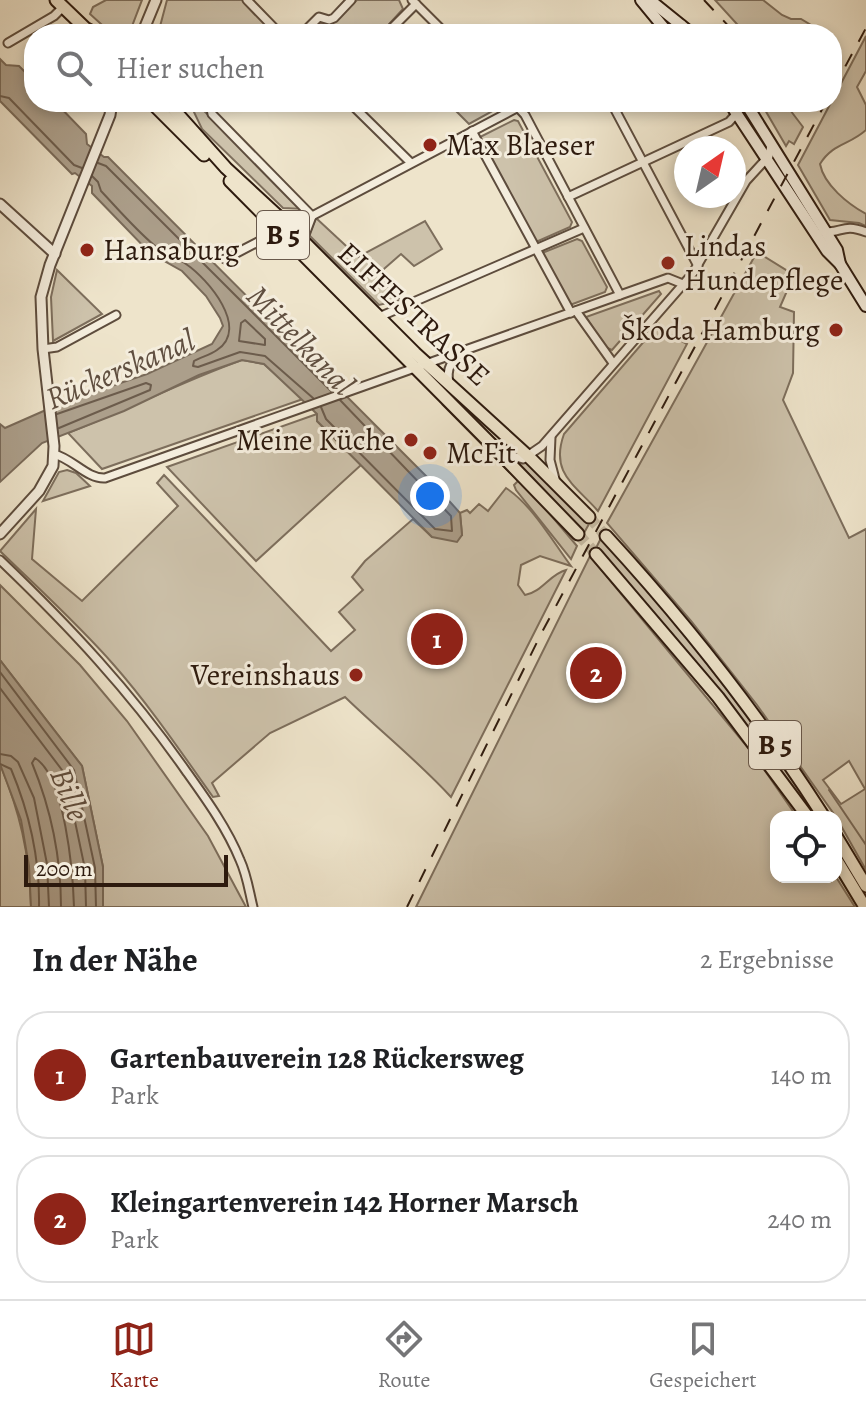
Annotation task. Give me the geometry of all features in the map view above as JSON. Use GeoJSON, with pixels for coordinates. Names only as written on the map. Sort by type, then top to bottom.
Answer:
{"type":"FeatureCollection","features":[{"type":"Feature","properties":{"kind":"main road"},"geometry":{"type":"LineString","coordinates":[[641,0],[657,24]]}},
{"type":"Feature","properties":{"kind":"main road"},"geometry":{"type":"LineString","coordinates":[[650,0],[676,24]]}},
{"type":"Feature","properties":{"kind":"main road"},"geometry":{"type":"LineString","coordinates":[[60,4],[81,24]]}},
{"type":"Feature","properties":{"kind":"main road","name":"EIFFESTRASSE"},"geometry":{"type":"LineString","coordinates":[[161,112],[279,231],[421,366],[449,383],[529,457]]}},
{"type":"Feature","properties":{"kind":"main road","name":"EIFFESTRASSE"},"geometry":{"type":"LineString","coordinates":[[176,112],[226,168],[379,317],[492,445]]}},
{"type":"Feature","properties":{"kind":"main road"},"geometry":{"type":"LineString","coordinates":[[750,112],[840,255],[840,264]]}},
{"type":"Feature","properties":{"kind":"main road"},"geometry":{"type":"LineString","coordinates":[[737,113],[866,306]]}},
{"type":"Feature","properties":{"kind":"main road","name":"B 5"},"geometry":{"type":"LineString","coordinates":[[492,445],[578,534]]}},
{"type":"Feature","properties":{"kind":"main road","name":"B 5"},"geometry":{"type":"LineString","coordinates":[[529,457],[589,517]]}},
{"type":"Feature","properties":{"kind":"main road","name":"B 5"},"geometry":{"type":"LineString","coordinates":[[606,536],[664,600],[734,688],[820,811]]}},
{"type":"Feature","properties":{"kind":"main road","name":"B 5"},"geometry":{"type":"LineString","coordinates":[[596,554],[718,697],[804,811]]}},
{"type":"Feature","properties":{"kind":"main road"},"geometry":{"type":"LineString","coordinates":[[842,846],[866,886]]}},
{"type":"Feature","properties":{"kind":"main road"},"geometry":{"type":"LineString","coordinates":[[842,869],[865,907]]}},
{"type":"Feature","properties":{"kind":"street"},"geometry":{"type":"LineString","coordinates":[[152,24],[156,0]]}},
{"type":"Feature","properties":{"kind":"street"},"geometry":{"type":"LineString","coordinates":[[247,0],[270,24]]}},
{"type":"Feature","properties":{"kind":"street"},"geometry":{"type":"LineString","coordinates":[[312,24],[319,17],[334,18],[351,0]]}},
{"type":"Feature","properties":{"kind":"street"},"geometry":{"type":"LineString","coordinates":[[395,24],[414,2],[436,24]]}},
{"type":"Feature","properties":{"kind":"street"},"geometry":{"type":"LineString","coordinates":[[40,24],[54,16],[60,4]]}},
{"type":"Feature","properties":{"kind":"street"},"geometry":{"type":"LineString","coordinates":[[147,24],[152,15]]}},
{"type":"Feature","properties":{"kind":"street"},"geometry":{"type":"LineString","coordinates":[[8,43],[24,34]]}},
{"type":"Feature","properties":{"kind":"street"},"geometry":{"type":"LineString","coordinates":[[0,534],[46,482],[54,454],[41,297],[44,279],[110,112]]}},
{"type":"Feature","properties":{"kind":"street","name":"EIFFESTRASSE"},"geometry":{"type":"LineString","coordinates":[[213,112],[312,216]]}},
{"type":"Feature","properties":{"kind":"street"},"geometry":{"type":"LineString","coordinates":[[359,112],[410,162]]}},
{"type":"Feature","properties":{"kind":"street"},"geometry":{"type":"LineString","coordinates":[[279,217],[312,216],[503,112]]}},
{"type":"Feature","properties":{"kind":"street"},"geometry":{"type":"LineString","coordinates":[[523,112],[620,295]]}},
{"type":"Feature","properties":{"kind":"street"},"geometry":{"type":"LineString","coordinates":[[616,112],[698,266]]}},
{"type":"Feature","properties":{"kind":"street"},"geometry":{"type":"LineString","coordinates":[[568,197],[729,122],[737,113]]}},
{"type":"Feature","properties":{"kind":"street"},"geometry":{"type":"LineString","coordinates":[[472,131],[573,312],[613,363]]}},
{"type":"Feature","properties":{"kind":"street"},"geometry":{"type":"LineString","coordinates":[[492,445],[515,458],[529,457],[551,437],[698,266],[751,173],[767,160],[771,145]]}},
{"type":"Feature","properties":{"kind":"street"},"geometry":{"type":"LineString","coordinates":[[0,204],[55,254]]}},
{"type":"Feature","properties":{"kind":"street"},"geometry":{"type":"LineString","coordinates":[[307,258],[303,241],[312,216]]}},
{"type":"Feature","properties":{"kind":"street"},"geometry":{"type":"LineString","coordinates":[[807,220],[827,233],[849,226],[866,232]]}},
{"type":"Feature","properties":{"kind":"street"},"geometry":{"type":"LineString","coordinates":[[379,317],[584,228]]}},
{"type":"Feature","properties":{"kind":"street"},"geometry":{"type":"LineString","coordinates":[[225,259],[279,231]]}},
{"type":"Feature","properties":{"kind":"street"},"geometry":{"type":"LineString","coordinates":[[54,454],[71,460],[93,477],[105,478],[668,278],[683,284]]}},
{"type":"Feature","properties":{"kind":"street"},"geometry":{"type":"LineString","coordinates":[[43,349],[57,347],[116,315]]}},
{"type":"Feature","properties":{"kind":"street"},"geometry":{"type":"LineString","coordinates":[[449,383],[447,375],[450,364],[467,350]]}},
{"type":"Feature","properties":{"kind":"street"},"geometry":{"type":"LineString","coordinates":[[551,437],[550,460],[557,485]]}},
{"type":"Feature","properties":{"kind":"street"},"geometry":{"type":"LineString","coordinates":[[0,560],[95,654],[168,745],[235,847],[253,907]]}},
{"type":"Feature","properties":{"kind":"shaded area"},"geometry":{"type":"Polygon","coordinates":[[[106,0],[142,0],[133,24],[101,24],[90,14],[93,7],[106,0]]]}},
{"type":"Feature","properties":{"kind":"shaded area"},"geometry":{"type":"Polygon","coordinates":[[[167,0],[242,0],[267,24],[161,24],[167,0]]]}},
{"type":"Feature","properties":{"kind":"shaded area"},"geometry":{"type":"Polygon","coordinates":[[[357,0],[399,0],[403,9],[389,24],[332,24],[357,0]]]}},
{"type":"Feature","properties":{"kind":"shaded area"},"geometry":{"type":"Polygon","coordinates":[[[715,0],[763,0],[782,15],[809,24],[737,24],[715,0]]]}},
{"type":"Feature","properties":{"kind":"shaded area"},"geometry":{"type":"Polygon","coordinates":[[[866,36],[866,71],[857,87],[866,105],[866,130],[830,152],[820,164],[832,186],[866,214],[866,226],[830,220],[798,165],[826,112],[842,112],[842,82],[866,36]]]}},
{"type":"Feature","properties":{"kind":"shaded area"},"geometry":{"type":"Polygon","coordinates":[[[194,112],[205,112],[304,209],[283,208],[202,129],[194,112]]]}},
{"type":"Feature","properties":{"kind":"shaded area"},"geometry":{"type":"Polygon","coordinates":[[[457,112],[491,112],[469,124],[457,112]]]}},
{"type":"Feature","properties":{"kind":"shaded area"},"geometry":{"type":"Polygon","coordinates":[[[766,112],[792,112],[803,127],[794,144],[789,141],[786,146],[766,112]]]}},
{"type":"Feature","properties":{"kind":"shaded area"},"geometry":{"type":"Polygon","coordinates":[[[514,120],[518,121],[572,222],[570,227],[536,242],[480,137],[514,120]]]}},
{"type":"Feature","properties":{"kind":"shaded area"},"geometry":{"type":"Polygon","coordinates":[[[316,218],[358,257],[425,221],[442,249],[414,266],[401,254],[377,275],[401,300],[379,305],[309,235],[316,218]]]}},
{"type":"Feature","properties":{"kind":"shaded area"},"geometry":{"type":"Polygon","coordinates":[[[577,239],[582,241],[607,287],[605,292],[570,305],[542,253],[577,239]]]}},
{"type":"Feature","properties":{"kind":"shaded area"},"geometry":{"type":"Polygon","coordinates":[[[757,252],[794,275],[780,307],[794,312],[793,373],[783,400],[849,538],[866,529],[866,870],[842,828],[842,811],[832,811],[757,705],[691,621],[607,523],[757,252]],[[849,761],[823,780],[841,804],[865,789],[849,761]]]}},
{"type":"Feature","properties":{"kind":"shaded area"},"geometry":{"type":"Polygon","coordinates":[[[57,270],[102,314],[53,341],[51,297],[57,270]]]}},
{"type":"Feature","properties":{"kind":"shaded area"},"geometry":{"type":"Polygon","coordinates":[[[659,291],[661,294],[612,350],[605,347],[586,317],[659,291]]]}},
{"type":"Feature","properties":{"kind":"shaded area"},"geometry":{"type":"Polygon","coordinates":[[[659,324],[667,333],[687,344],[598,511],[573,485],[562,468],[560,447],[564,434],[659,324]]]}},
{"type":"Feature","properties":{"kind":"shaded area"},"geometry":{"type":"Polygon","coordinates":[[[242,360],[264,364],[303,399],[102,469],[68,433],[198,377],[242,360]]]}},
{"type":"Feature","properties":{"kind":"shaded area"},"geometry":{"type":"Polygon","coordinates":[[[444,406],[521,480],[577,546],[571,559],[516,490],[514,485],[518,481],[444,406]]]}},
{"type":"Feature","properties":{"kind":"shaded area"},"geometry":{"type":"Polygon","coordinates":[[[317,414],[317,421],[361,465],[256,561],[167,467],[317,414]]]}},
{"type":"Feature","properties":{"kind":"shaded area"},"geometry":{"type":"Polygon","coordinates":[[[515,460],[527,461],[589,524],[584,533],[515,460]]]}},
{"type":"Feature","properties":{"kind":"shaded area"},"geometry":{"type":"Polygon","coordinates":[[[67,470],[76,473],[90,486],[43,501],[59,472],[67,470]]]}},
{"type":"Feature","properties":{"kind":"shaded area"},"geometry":{"type":"Polygon","coordinates":[[[164,475],[331,651],[355,630],[339,612],[363,590],[352,577],[365,561],[413,519],[432,537],[462,535],[460,513],[467,510],[470,513],[479,504],[488,511],[506,488],[525,504],[571,566],[540,556],[521,565],[518,585],[525,595],[566,570],[451,797],[345,697],[270,733],[212,783],[219,796],[213,797],[113,664],[0,551],[36,509],[32,559],[82,601],[178,506],[157,483],[164,475]]]}},
{"type":"Feature","properties":{"kind":"shaded area"},"geometry":{"type":"Polygon","coordinates":[[[601,538],[707,664],[804,796],[801,799],[673,635],[596,548],[601,538]]]}},
{"type":"Feature","properties":{"kind":"shaded area"},"geometry":{"type":"Polygon","coordinates":[[[590,556],[754,755],[793,811],[770,811],[770,883],[840,883],[855,907],[416,907],[590,556]]]}},
{"type":"Feature","properties":{"kind":"shaded area"},"geometry":{"type":"Polygon","coordinates":[[[0,585],[80,665],[127,721],[208,836],[246,907],[103,907],[103,867],[82,766],[0,660],[0,585]]]}},
{"type":"Feature","properties":{"kind":"shaded area"},"geometry":{"type":"Polygon","coordinates":[[[0,764],[22,832],[31,907],[0,907],[0,764]]]}},
{"type":"Feature","properties":{"kind":"water"},"geometry":{"type":"Polygon","coordinates":[[[0,59],[6,65],[19,66],[24,71],[24,112],[65,112],[86,134],[87,144],[108,157],[433,483],[460,513],[462,535],[457,542],[432,537],[317,421],[317,414],[264,364],[242,360],[199,375],[124,411],[42,443],[0,482],[0,424],[5,428],[64,402],[147,374],[212,344],[223,326],[206,296],[182,271],[150,253],[92,193],[92,186],[75,173],[72,174],[0,101],[0,59]]]}},
{"type":"Feature","properties":{"kind":"water","name":"Bille"},"geometry":{"type":"Polygon","coordinates":[[[0,660],[82,766],[103,867],[103,907],[31,907],[29,866],[21,820],[0,764],[0,660]]]}},
{"type":"Feature","properties":{"kind":"waterway"},"geometry":{"type":"LineString","coordinates":[[829,790],[866,845]]}},
{"type":"Feature","properties":{"kind":"tunnel"},"geometry":{"type":"LineString","coordinates":[[589,517],[606,536]]}},
{"type":"Feature","properties":{"kind":"tunnel"},"geometry":{"type":"LineString","coordinates":[[578,534],[596,554]]}},
{"type":"Feature","properties":{"kind":"railway"},"geometry":{"type":"LineString","coordinates":[[704,0],[727,24]]}},
{"type":"Feature","properties":{"kind":"railway"},"geometry":{"type":"LineString","coordinates":[[842,72],[866,28]]}},
{"type":"Feature","properties":{"kind":"railway"},"geometry":{"type":"LineString","coordinates":[[407,907],[541,634],[821,112]]}},
{"type":"Feature","properties":{"kind":"place","name":"Max Blaeser"},"geometry":{"type":"Point","coordinates":[430,145]}},
{"type":"Feature","properties":{"kind":"place","name":"Hansaburg"},"geometry":{"type":"Point","coordinates":[87,250]}},
{"type":"Feature","properties":{"kind":"place","name":"Lindas Hundepflege"},"geometry":{"type":"Point","coordinates":[668,263]}},
{"type":"Feature","properties":{"kind":"place","name":"Škoda Hamburg"},"geometry":{"type":"Point","coordinates":[836,330]}},
{"type":"Feature","properties":{"kind":"place","name":"Meine Küche"},"geometry":{"type":"Point","coordinates":[411,440]}},
{"type":"Feature","properties":{"kind":"place","name":"McFit"},"geometry":{"type":"Point","coordinates":[430,453]}},
{"type":"Feature","properties":{"kind":"place","name":"Gartenbauverein 128 Rückersweg"},"geometry":{"type":"Point","coordinates":[437,639]}},
{"type":"Feature","properties":{"kind":"place","name":"Kleingartenverein 142 Horner Marsch"},"geometry":{"type":"Point","coordinates":[596,673]}},
{"type":"Feature","properties":{"kind":"place","name":"Vereinshaus"},"geometry":{"type":"Point","coordinates":[356,675]}},
{"type":"Feature","properties":{"kind":"water label","name":"Mittelkanal"},"geometry":{"type":"Point","coordinates":[301,340]}},
{"type":"Feature","properties":{"kind":"water label","name":"Rückerskanal"},"geometry":{"type":"Point","coordinates":[120,369]}}]}
